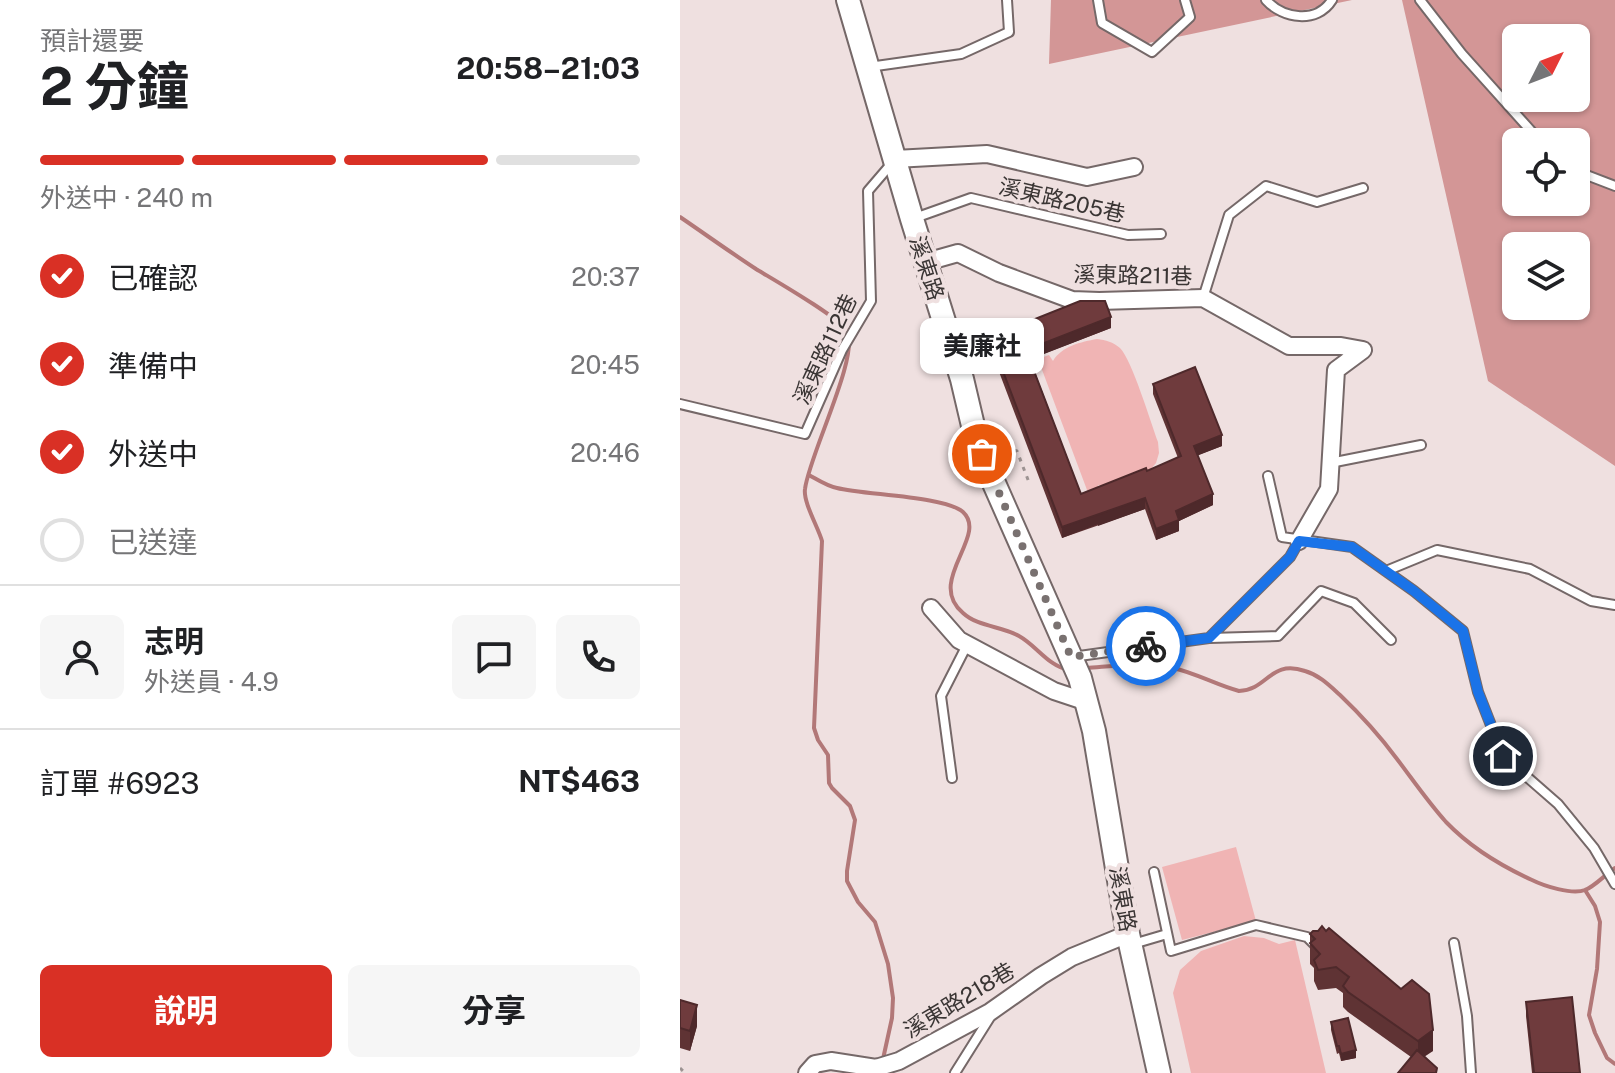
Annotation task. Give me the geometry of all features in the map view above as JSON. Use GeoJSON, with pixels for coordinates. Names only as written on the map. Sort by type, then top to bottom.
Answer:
{"type":"FeatureCollection","features":[{"type":"Feature","properties":{"kind":"main road","name":"溪東路"},"geometry":{"type":"LineString","coordinates":[[848,0],[962,379],[978,447],[1075,666],[1087,702],[1130,939],[1159,1073]]}},
{"type":"Feature","properties":{"kind":"street"},"geometry":{"type":"LineString","coordinates":[[895,159],[987,154],[1087,177],[1134,167]]}},
{"type":"Feature","properties":{"kind":"street","name":"溪東路211巷"},"geometry":{"type":"LineString","coordinates":[[926,262],[958,253],[999,273],[1072,300],[1203,298],[1289,346],[1341,346],[1363,350],[1336,370],[1329,489],[1299,541]]}},
{"type":"Feature","properties":{"kind":"street"},"geometry":{"type":"LineString","coordinates":[[931,608],[959,640],[1054,691],[1087,702]]}},
{"type":"Feature","properties":{"kind":"street","name":"溪東路218巷"},"geometry":{"type":"LineString","coordinates":[[807,1073],[815,1064],[831,1061],[881,1066],[899,1061],[996,1007],[1072,957],[1130,939]]}},
{"type":"Feature","properties":{"kind":"lane"},"geometry":{"type":"LineString","coordinates":[[868,67],[961,54],[1009,32],[1007,0]]}},
{"type":"Feature","properties":{"kind":"lane"},"geometry":{"type":"LineString","coordinates":[[1098,0],[1102,23],[1152,52],[1190,17],[1185,0]]}},
{"type":"Feature","properties":{"kind":"lane"},"geometry":{"type":"LineString","coordinates":[[1266,0],[1272,7],[1293,16],[1308,17],[1328,6],[1332,0]]}},
{"type":"Feature","properties":{"kind":"lane"},"geometry":{"type":"LineString","coordinates":[[1420,0],[1462,54],[1528,128]]}},
{"type":"Feature","properties":{"kind":"lane","name":"溪東路112巷"},"geometry":{"type":"LineString","coordinates":[[680,404],[805,434],[842,350],[871,301],[868,191],[895,159]]}},
{"type":"Feature","properties":{"kind":"lane"},"geometry":{"type":"LineString","coordinates":[[1590,176],[1615,186]]}},
{"type":"Feature","properties":{"kind":"lane"},"geometry":{"type":"LineString","coordinates":[[1203,298],[1229,215],[1266,186],[1317,202],[1363,188]]}},
{"type":"Feature","properties":{"kind":"lane","name":"溪東路205巷"},"geometry":{"type":"LineString","coordinates":[[912,219],[971,198],[1128,235],[1161,234]]}},
{"type":"Feature","properties":{"kind":"lane"},"geometry":{"type":"LineString","coordinates":[[1329,463],[1421,445]]}},
{"type":"Feature","properties":{"kind":"lane"},"geometry":{"type":"LineString","coordinates":[[1268,476],[1282,537],[1352,547],[1463,631],[1478,692],[1503,756],[1558,804],[1594,848],[1615,884]]}},
{"type":"Feature","properties":{"kind":"lane"},"geometry":{"type":"LineString","coordinates":[[1209,638],[1290,557],[1299,541]]}},
{"type":"Feature","properties":{"kind":"lane"},"geometry":{"type":"LineString","coordinates":[[1386,571],[1437,550],[1530,569],[1591,601],[1615,605]]}},
{"type":"Feature","properties":{"kind":"lane"},"geometry":{"type":"LineString","coordinates":[[1075,666],[1209,638],[1278,636],[1321,591],[1354,603],[1391,640]]}},
{"type":"Feature","properties":{"kind":"lane"},"geometry":{"type":"LineString","coordinates":[[952,778],[941,696],[968,644]]}},
{"type":"Feature","properties":{"kind":"lane"},"geometry":{"type":"LineString","coordinates":[[1154,872],[1171,951],[1256,925],[1307,937],[1315,945]]}},
{"type":"Feature","properties":{"kind":"lane"},"geometry":{"type":"LineString","coordinates":[[1130,939],[1167,934]]}},
{"type":"Feature","properties":{"kind":"lane"},"geometry":{"type":"LineString","coordinates":[[1454,943],[1467,1016],[1471,1073]]}},
{"type":"Feature","properties":{"kind":"lane"},"geometry":{"type":"LineString","coordinates":[[955,1073],[996,1007]]}},
{"type":"Feature","properties":{"kind":"path"},"geometry":{"type":"LineString","coordinates":[[1005,446],[1017,451],[1030,485]]}},
{"type":"Feature","properties":{"kind":"path"},"geometry":{"type":"LineString","coordinates":[[977,482],[1010,468]]}},
{"type":"Feature","properties":{"kind":"path"},"geometry":{"type":"LineString","coordinates":[[680,1068],[685,1073]]}},
{"type":"Feature","properties":{"kind":"shaded area"},"geometry":{"type":"Polygon","coordinates":[[[1051,0],[1352,0],[1049,64],[1051,0]]]}},
{"type":"Feature","properties":{"kind":"shaded area"},"geometry":{"type":"Polygon","coordinates":[[[1402,0],[1615,0],[1615,466],[1488,381],[1402,0]]]}},
{"type":"Feature","properties":{"kind":"shaded area"},"geometry":{"type":"Polygon","coordinates":[[[1097,339],[1115,344],[1125,355],[1146,407],[1159,453],[1150,470],[1109,487],[1098,485],[1102,495],[1090,498],[1038,359],[1049,355],[1053,361],[1067,348],[1097,339]]]}},
{"type":"Feature","properties":{"kind":"shaded area"},"geometry":{"type":"Polygon","coordinates":[[[1236,847],[1256,921],[1182,940],[1162,867],[1236,847]]]}},
{"type":"Feature","properties":{"kind":"shaded area"},"geometry":{"type":"Polygon","coordinates":[[[1244,936],[1264,938],[1279,944],[1295,940],[1326,1073],[1191,1073],[1173,993],[1180,970],[1201,951],[1244,936]]]}},
{"type":"Feature","properties":{"kind":"building"},"geometry":{"type":"Polygon","coordinates":[[[1080,301],[1105,301],[1111,317],[1026,350],[1081,494],[1181,456],[1153,384],[1195,367],[1222,435],[1194,446],[1213,494],[1176,511],[1179,520],[1156,529],[1145,498],[1062,527],[990,337],[1080,301]]]}},
{"type":"Feature","properties":{"kind":"building"},"geometry":{"type":"Polygon","coordinates":[[[1322,926],[1326,931],[1329,928],[1401,989],[1412,980],[1429,994],[1433,1030],[1418,1041],[1348,992],[1343,986],[1349,977],[1336,967],[1318,970],[1314,960],[1320,954],[1310,943],[1315,939],[1310,934],[1322,926]]]}},
{"type":"Feature","properties":{"kind":"building"},"geometry":{"type":"Polygon","coordinates":[[[1572,997],[1580,1073],[1534,1073],[1526,1002],[1572,997]]]}},
{"type":"Feature","properties":{"kind":"building"},"geometry":{"type":"Polygon","coordinates":[[[680,1000],[697,1005],[690,1031],[680,1028],[680,1000]]]}},
{"type":"Feature","properties":{"kind":"building"},"geometry":{"type":"Polygon","coordinates":[[[1348,1018],[1356,1050],[1341,1054],[1331,1022],[1348,1018]]]}},
{"type":"Feature","properties":{"kind":"building"},"geometry":{"type":"Polygon","coordinates":[[[1417,1050],[1437,1068],[1436,1073],[1398,1073],[1417,1050]]]}},
{"type":"Feature","properties":{"kind":"waterway"},"geometry":{"type":"LineString","coordinates":[[680,217],[819,308],[847,331],[849,344],[846,361],[805,489],[808,507],[822,541],[814,728],[828,755],[829,783],[850,806],[855,820],[847,881],[858,902],[875,922],[888,964],[893,998],[892,1018],[883,1059]]}},
{"type":"Feature","properties":{"kind":"waterway"},"geometry":{"type":"LineString","coordinates":[[809,475],[837,488],[940,502],[963,512],[969,522],[969,533],[953,573],[953,600],[969,618],[1019,636],[1049,660],[1069,670]]}},
{"type":"Feature","properties":{"kind":"waterway"},"geometry":{"type":"LineString","coordinates":[[1086,668],[1162,666],[1239,691],[1257,686],[1284,669],[1310,673],[1328,684],[1355,710],[1446,822],[1486,855],[1537,882],[1573,891],[1589,888],[1615,868]]}},
{"type":"Feature","properties":{"kind":"waterway"},"geometry":{"type":"LineString","coordinates":[[1585,890],[1600,922],[1597,969],[1589,1015],[1607,1058],[1615,1064]]}},
{"type":"Feature","properties":{"kind":"way so far"},"geometry":{"type":"LineString","coordinates":[[982,454],[1071,657],[1146,646]]}},
{"type":"Feature","properties":{"kind":"place","name":"美廉社"},"geometry":{"type":"Point","coordinates":[982,454]}},
{"type":"Feature","properties":{"kind":"route"},"geometry":{"type":"LineString","coordinates":[[1146,646],[1209,638],[1290,557],[1299,541],[1352,547],[1463,631],[1478,692],[1503,756]]}}]}
